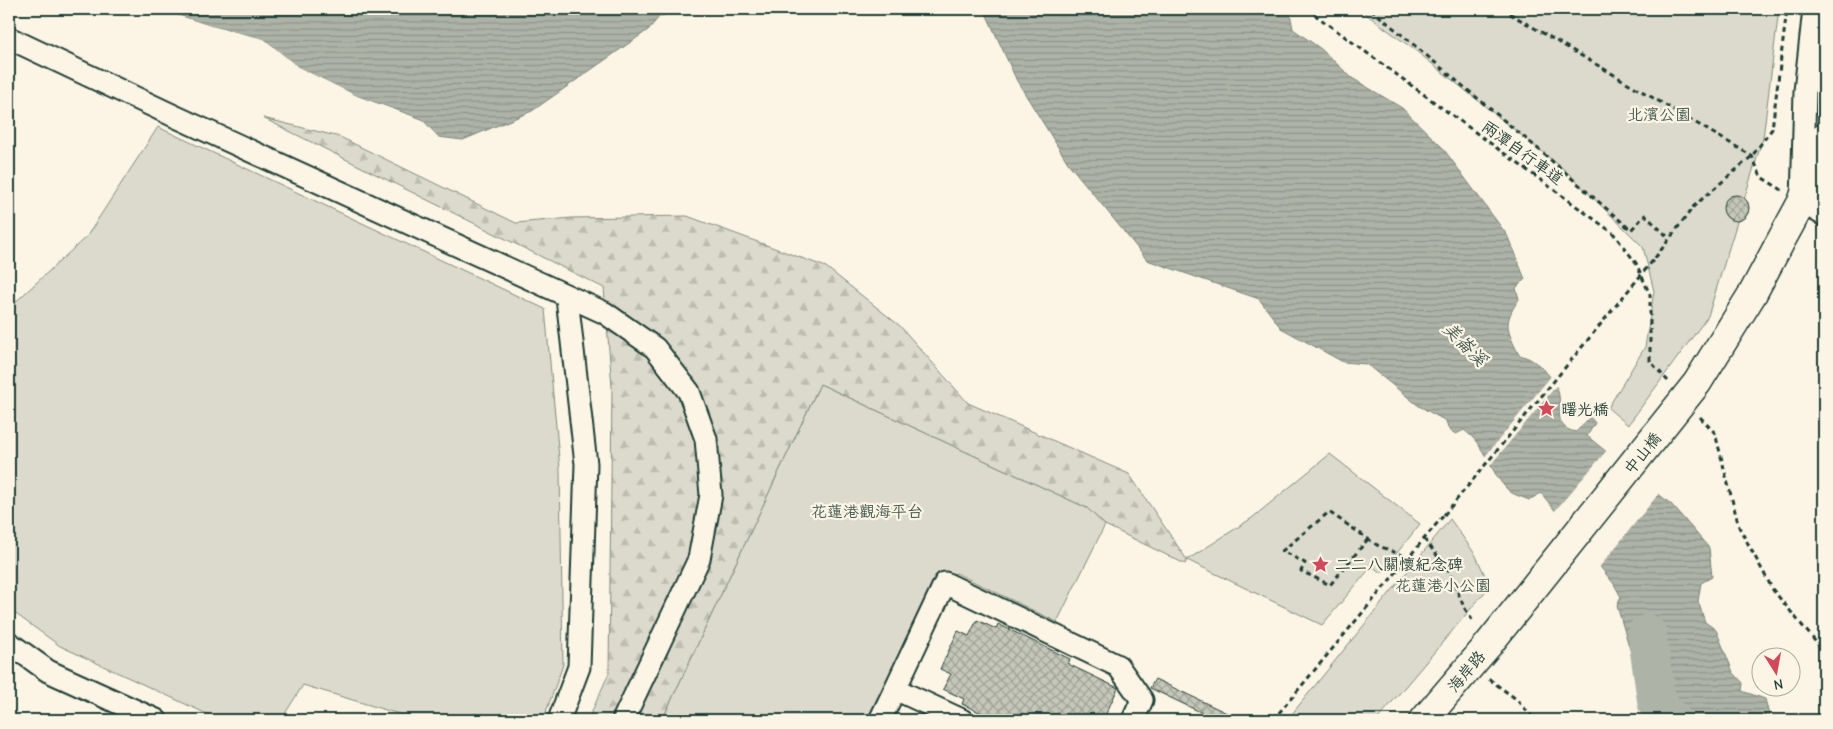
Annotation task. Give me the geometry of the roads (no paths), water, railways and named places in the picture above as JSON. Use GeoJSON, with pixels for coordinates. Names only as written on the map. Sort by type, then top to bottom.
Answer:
{"type":"FeatureCollection","features":[{"type":"Feature","properties":{"kind":"main road"},"geometry":{"type":"LineString","coordinates":[[1813,208],[1824,138]]}},
{"type":"Feature","properties":{"kind":"main road","name":"中山橋"},"geometry":{"type":"LineString","coordinates":[[1479,655],[1697,383],[1753,293],[1778,248],[1813,208]]}},
{"type":"Feature","properties":{"kind":"main road","name":"海岸路"},"geometry":{"type":"LineString","coordinates":[[1424,720],[1479,655]]}},
{"type":"Feature","properties":{"kind":"street"},"geometry":{"type":"LineString","coordinates":[[1813,208],[1805,92],[1814,9]]}},
{"type":"Feature","properties":{"kind":"street"},"geometry":{"type":"LineString","coordinates":[[9,38],[567,298],[605,313],[655,348],[689,392],[706,439],[711,495],[699,559],[623,720]]}},
{"type":"Feature","properties":{"kind":"street"},"geometry":{"type":"LineString","coordinates":[[559,720],[579,667],[586,464],[567,298]]}},
{"type":"Feature","properties":{"kind":"street"},"geometry":{"type":"LineString","coordinates":[[880,720],[945,583],[1118,666],[1142,700],[1133,720]]}},
{"type":"Feature","properties":{"kind":"street"},"geometry":{"type":"LineString","coordinates":[[9,643],[48,671],[156,720]]}},
{"type":"Feature","properties":{"kind":"street"},"geometry":{"type":"LineString","coordinates":[[896,689],[962,720]]}},
{"type":"Feature","properties":{"kind":"water"},"geometry":{"type":"Polygon","coordinates":[[[160,9],[680,9],[659,17],[648,30],[532,111],[463,140],[438,137],[422,119],[357,96],[298,67],[264,39],[211,26],[160,9]]]}},
{"type":"Feature","properties":{"kind":"water"},"geometry":{"type":"Polygon","coordinates":[[[984,9],[1286,9],[1290,13],[1293,29],[1321,49],[1352,78],[1402,108],[1442,147],[1507,235],[1525,279],[1516,288],[1519,299],[1508,321],[1509,333],[1519,355],[1537,363],[1552,379],[1558,391],[1560,416],[1563,426],[1576,432],[1590,417],[1595,423],[1587,436],[1672,505],[1709,548],[1712,577],[1701,583],[1698,601],[1705,622],[1716,630],[1733,672],[1743,683],[1742,691],[1750,694],[1750,696],[1765,699],[1770,719],[1772,720],[1674,720],[1642,663],[1632,656],[1617,606],[1621,597],[1614,584],[1541,493],[1529,500],[1510,492],[1496,475],[1477,443],[1464,430],[1456,434],[1449,430],[1446,421],[1419,406],[1366,364],[1343,362],[1281,328],[1259,299],[1147,260],[1068,163],[1017,81],[984,9]]]}},
{"type":"Feature","properties":{"kind":"waterway","name":"美崙溪"},"geometry":{"type":"LineString","coordinates":[[1647,634],[1657,703],[1672,720]]}},
{"type":"Feature","properties":{"kind":"place","name":"曙光橋"},"geometry":{"type":"Point","coordinates":[1547,409]}},
{"type":"Feature","properties":{"kind":"place","name":"二二八關懷紀念碑"},"geometry":{"type":"Point","coordinates":[1321,564]}},
{"type":"Feature","properties":{"kind":"park label","name":"北濱公園"},"geometry":{"type":"Point","coordinates":[1659,114]}},
{"type":"Feature","properties":{"kind":"park label","name":"花蓮港觀海平台"},"geometry":{"type":"Point","coordinates":[867,511]}},
{"type":"Feature","properties":{"kind":"park label","name":"花蓮港小公園"},"geometry":{"type":"Point","coordinates":[1443,585]}}]}
